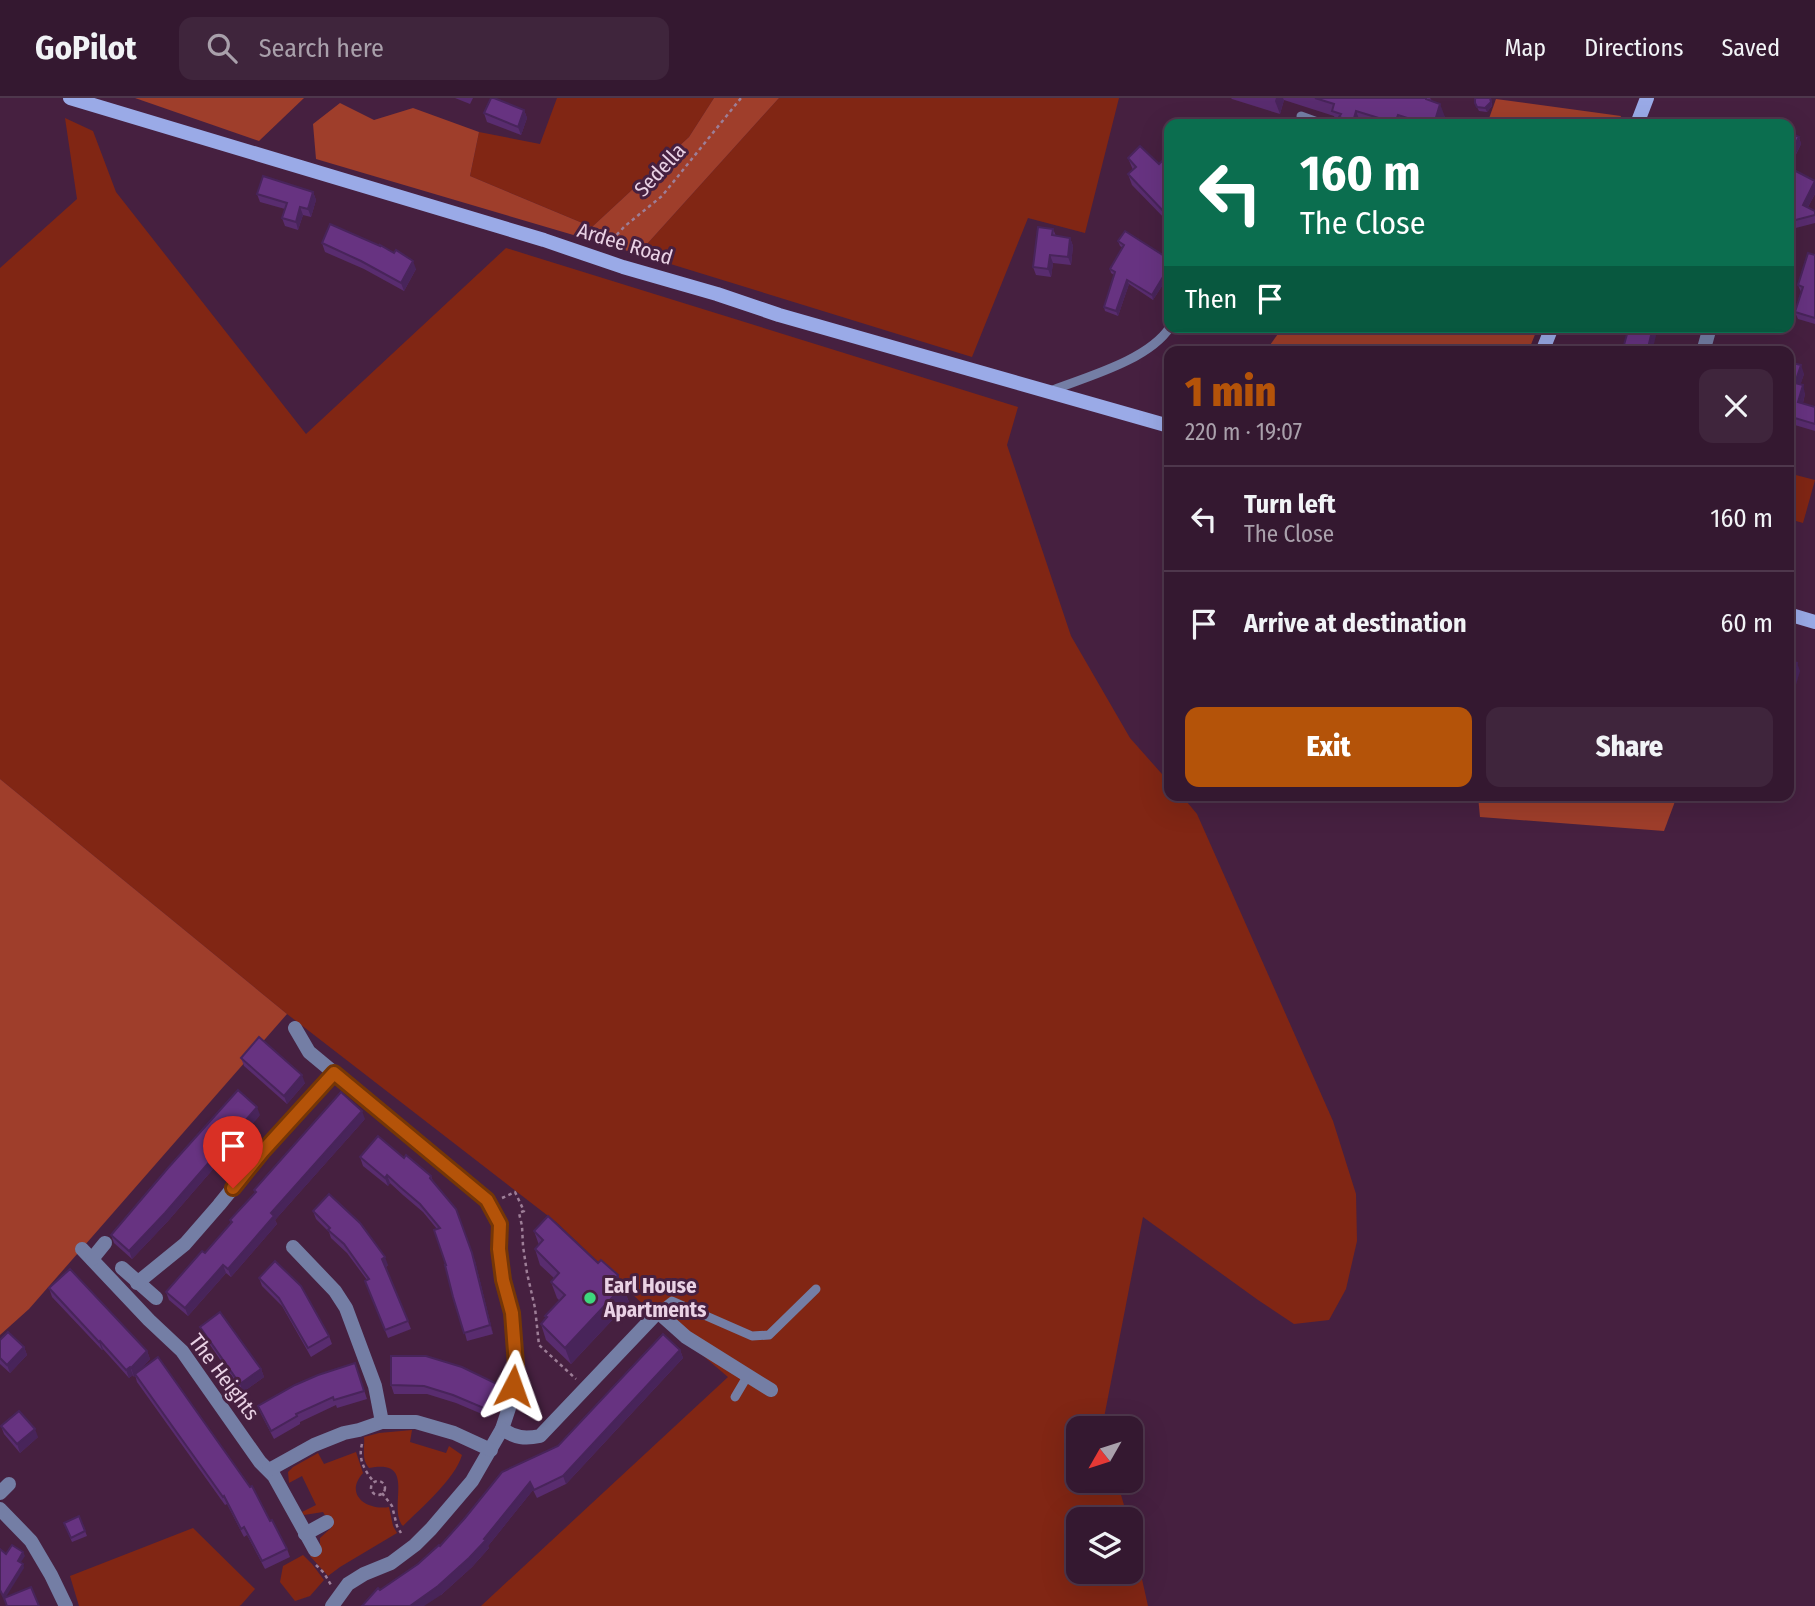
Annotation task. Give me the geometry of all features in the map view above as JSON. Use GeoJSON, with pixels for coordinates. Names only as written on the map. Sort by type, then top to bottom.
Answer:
{"type":"FeatureCollection","features":[{"type":"Feature","properties":{"kind":"main road","name":"Ardee Road"},"geometry":{"type":"LineString","coordinates":[[70,98],[480,221],[779,315],[1164,425]]}},
{"type":"Feature","properties":{"kind":"main road"},"geometry":{"type":"LineString","coordinates":[[1639,119],[1647,98]]}},
{"type":"Feature","properties":{"kind":"main road"},"geometry":{"type":"LineString","coordinates":[[1794,616],[1815,622]]}},
{"type":"Feature","properties":{"kind":"street"},"geometry":{"type":"LineString","coordinates":[[295,1028],[309,1052],[487,1200],[500,1224],[499,1249],[512,1313],[516,1365],[509,1408],[502,1429],[466,1490],[423,1537],[391,1563],[364,1574],[329,1599]]}},
{"type":"Feature","properties":{"kind":"street"},"geometry":{"type":"LineString","coordinates":[[137,1283],[186,1244],[262,1152],[334,1073]]}},
{"type":"Feature","properties":{"kind":"street","name":"The Heights"},"geometry":{"type":"LineString","coordinates":[[105,1243],[87,1254],[182,1351],[260,1462],[274,1476],[315,1550]]}},
{"type":"Feature","properties":{"kind":"street"},"geometry":{"type":"LineString","coordinates":[[293,1247],[335,1291],[346,1308],[375,1386],[383,1422]]}},
{"type":"Feature","properties":{"kind":"street"},"geometry":{"type":"LineString","coordinates":[[122,1268],[156,1298]]}},
{"type":"Feature","properties":{"kind":"street"},"geometry":{"type":"LineString","coordinates":[[502,1429],[524,1439],[540,1436],[658,1312],[686,1337],[771,1390]]}},
{"type":"Feature","properties":{"kind":"street"},"geometry":{"type":"LineString","coordinates":[[269,1470],[314,1445],[383,1422],[416,1422],[454,1433],[491,1450]]}},
{"type":"Feature","properties":{"kind":"street"},"geometry":{"type":"LineString","coordinates":[[0,1509],[31,1541],[65,1606]]}},
{"type":"Feature","properties":{"kind":"street"},"geometry":{"type":"LineString","coordinates":[[305,1534],[327,1522]]}},
{"type":"Feature","properties":{"kind":"lane"},"geometry":{"type":"LineString","coordinates":[[1301,116],[1309,119]]}},
{"type":"Feature","properties":{"kind":"lane"},"geometry":{"type":"LineString","coordinates":[[1047,393],[1132,359],[1166,333]]}},
{"type":"Feature","properties":{"kind":"lane"},"geometry":{"type":"LineString","coordinates":[[658,1312],[672,1301],[752,1336],[769,1335],[816,1290]]}},
{"type":"Feature","properties":{"kind":"lane"},"geometry":{"type":"LineString","coordinates":[[734,1397],[748,1376]]}},
{"type":"Feature","properties":{"kind":"path","name":"Sedella"},"geometry":{"type":"LineString","coordinates":[[594,257],[625,226],[662,196],[741,98]]}},
{"type":"Feature","properties":{"kind":"path"},"geometry":{"type":"LineString","coordinates":[[361,1437],[360,1454],[364,1468],[374,1482]]}},
{"type":"Feature","properties":{"kind":"path"},"geometry":{"type":"LineString","coordinates":[[374,1482],[371,1485],[372,1492],[377,1495],[382,1493]]}},
{"type":"Feature","properties":{"kind":"path"},"geometry":{"type":"LineString","coordinates":[[374,1482],[383,1483],[382,1493]]}},
{"type":"Feature","properties":{"kind":"path"},"geometry":{"type":"LineString","coordinates":[[382,1493],[392,1506],[401,1533]]}},
{"type":"Feature","properties":{"kind":"path"},"geometry":{"type":"LineString","coordinates":[[400,1540],[410,1532]]}},
{"type":"Feature","properties":{"kind":"path"},"geometry":{"type":"LineString","coordinates":[[315,1550],[306,1555],[332,1584],[329,1599]]}},
{"type":"Feature","properties":{"kind":"shaded area"},"geometry":{"type":"Polygon","coordinates":[[[135,98],[304,98],[259,141],[135,98]]]}},
{"type":"Feature","properties":{"kind":"shaded area"},"geometry":{"type":"Polygon","coordinates":[[[557,98],[714,98],[689,137],[592,227],[470,176],[479,132],[540,144],[557,98]]]}},
{"type":"Feature","properties":{"kind":"shaded area"},"geometry":{"type":"Polygon","coordinates":[[[714,98],[779,98],[638,254],[316,159],[313,124],[340,103],[374,120],[413,108],[479,132],[470,176],[592,227],[689,137],[714,98]]]}},
{"type":"Feature","properties":{"kind":"shaded area"},"geometry":{"type":"Polygon","coordinates":[[[779,98],[1119,98],[1085,233],[1028,218],[972,357],[638,254],[779,98]]]}},
{"type":"Feature","properties":{"kind":"shaded area"},"geometry":{"type":"Polygon","coordinates":[[[1496,99],[1621,116],[1620,119],[1489,119],[1496,99]]]}},
{"type":"Feature","properties":{"kind":"shaded area"},"geometry":{"type":"Polygon","coordinates":[[[65,118],[93,131],[116,192],[306,434],[506,248],[1018,407],[1007,445],[1071,636],[1130,738],[1164,776],[1164,801],[1186,801],[1197,814],[1333,1121],[1356,1194],[1357,1241],[1346,1289],[1329,1320],[1294,1324],[1143,1217],[1104,1416],[1066,1416],[1066,1493],[1120,1493],[1125,1507],[1066,1507],[1066,1584],[1143,1584],[1148,1606],[481,1606],[728,1377],[648,1309],[556,1222],[287,1014],[0,779],[0,268],[77,199],[65,118]]]}},
{"type":"Feature","properties":{"kind":"shaded area"},"geometry":{"type":"Polygon","coordinates":[[[1279,333],[1536,333],[1530,346],[1269,346],[1279,333]]]}},
{"type":"Feature","properties":{"kind":"shaded area"},"geometry":{"type":"Polygon","coordinates":[[[1794,475],[1815,480],[1803,523],[1794,520],[1794,475]]]}},
{"type":"Feature","properties":{"kind":"shaded area"},"geometry":{"type":"Polygon","coordinates":[[[0,779],[287,1014],[29,1309],[0,1335],[0,779]]]}},
{"type":"Feature","properties":{"kind":"shaded area"},"geometry":{"type":"Polygon","coordinates":[[[1478,801],[1675,801],[1664,831],[1480,817],[1478,801]]]}},
{"type":"Feature","properties":{"kind":"shaded area"},"geometry":{"type":"Polygon","coordinates":[[[412,1430],[410,1442],[446,1453],[449,1446],[462,1455],[445,1483],[403,1526],[399,1518],[397,1477],[393,1470],[384,1467],[369,1468],[364,1457],[364,1437],[412,1430]]]}},
{"type":"Feature","properties":{"kind":"shaded area"},"geometry":{"type":"Polygon","coordinates":[[[356,1452],[363,1473],[356,1488],[357,1494],[366,1504],[380,1508],[389,1507],[397,1533],[328,1576],[310,1556],[320,1549],[320,1538],[332,1527],[323,1512],[304,1515],[302,1512],[316,1505],[302,1476],[289,1483],[288,1472],[318,1453],[324,1464],[356,1452]]]}},
{"type":"Feature","properties":{"kind":"shaded area"},"geometry":{"type":"Polygon","coordinates":[[[193,1528],[255,1589],[241,1605],[79,1606],[70,1576],[193,1528]]]}},
{"type":"Feature","properties":{"kind":"shaded area"},"geometry":{"type":"Polygon","coordinates":[[[303,1555],[324,1580],[310,1596],[295,1601],[280,1582],[283,1566],[303,1555]]]}},
{"type":"Feature","properties":{"kind":"building"},"geometry":{"type":"Polygon","coordinates":[[[491,98],[524,110],[518,127],[484,113],[491,98]]]}},
{"type":"Feature","properties":{"kind":"building"},"geometry":{"type":"Polygon","coordinates":[[[1315,98],[1426,98],[1440,104],[1436,119],[1410,119],[1398,115],[1396,119],[1382,119],[1356,111],[1354,119],[1345,119],[1339,117],[1341,114],[1332,111],[1334,104],[1315,98]]]}},
{"type":"Feature","properties":{"kind":"building"},"geometry":{"type":"Polygon","coordinates":[[[1476,98],[1490,98],[1491,102],[1485,108],[1477,107],[1476,98]]]}},
{"type":"Feature","properties":{"kind":"building"},"geometry":{"type":"Polygon","coordinates":[[[1140,146],[1159,164],[1164,159],[1164,212],[1128,174],[1136,167],[1128,158],[1140,146]]]}},
{"type":"Feature","properties":{"kind":"building"},"geometry":{"type":"Polygon","coordinates":[[[1794,170],[1815,181],[1803,205],[1815,211],[1815,215],[1794,220],[1794,170]]]}},
{"type":"Feature","properties":{"kind":"building"},"geometry":{"type":"Polygon","coordinates":[[[263,176],[313,192],[308,209],[300,207],[296,222],[282,218],[287,203],[257,194],[263,176]]]}},
{"type":"Feature","properties":{"kind":"building"},"geometry":{"type":"Polygon","coordinates":[[[330,224],[394,253],[396,250],[413,261],[401,283],[322,243],[330,224]]]}},
{"type":"Feature","properties":{"kind":"building"},"geometry":{"type":"Polygon","coordinates":[[[1038,227],[1053,229],[1052,235],[1070,238],[1068,257],[1050,255],[1048,269],[1033,267],[1038,227]]]}},
{"type":"Feature","properties":{"kind":"building"},"geometry":{"type":"Polygon","coordinates":[[[1125,231],[1164,256],[1164,275],[1152,295],[1127,280],[1116,311],[1104,307],[1115,272],[1110,269],[1124,245],[1118,241],[1125,231]]]}},
{"type":"Feature","properties":{"kind":"building"},"geometry":{"type":"Polygon","coordinates":[[[1808,253],[1815,255],[1815,318],[1795,312],[1803,287],[1798,285],[1808,253]]]}},
{"type":"Feature","properties":{"kind":"building"},"geometry":{"type":"Polygon","coordinates":[[[1627,333],[1652,333],[1648,346],[1624,346],[1627,333]]]}},
{"type":"Feature","properties":{"kind":"building"},"geometry":{"type":"Polygon","coordinates":[[[1794,363],[1801,365],[1795,383],[1803,385],[1798,402],[1815,407],[1815,424],[1794,418],[1794,363]]]}},
{"type":"Feature","properties":{"kind":"building"},"geometry":{"type":"Polygon","coordinates":[[[259,1037],[302,1075],[284,1096],[241,1058],[259,1037]]]}},
{"type":"Feature","properties":{"kind":"building"},"geometry":{"type":"Polygon","coordinates":[[[238,1090],[257,1107],[129,1251],[111,1235],[238,1090]]]}},
{"type":"Feature","properties":{"kind":"building"},"geometry":{"type":"Polygon","coordinates":[[[341,1092],[362,1111],[271,1213],[274,1216],[228,1269],[223,1265],[185,1308],[166,1292],[202,1251],[205,1253],[256,1192],[254,1190],[341,1092]]]}},
{"type":"Feature","properties":{"kind":"building"},"geometry":{"type":"Polygon","coordinates":[[[378,1136],[431,1176],[456,1209],[472,1253],[490,1325],[464,1333],[434,1230],[440,1228],[420,1204],[387,1175],[385,1178],[360,1157],[378,1136]]]}},
{"type":"Feature","properties":{"kind":"building"},"geometry":{"type":"Polygon","coordinates":[[[329,1194],[360,1223],[385,1257],[382,1259],[408,1321],[385,1330],[365,1281],[369,1279],[344,1244],[313,1211],[329,1194]]]}},
{"type":"Feature","properties":{"kind":"building","name":"Earl House Apartments"},"geometry":{"type":"Polygon","coordinates":[[[548,1216],[598,1263],[601,1260],[618,1275],[615,1279],[623,1286],[565,1348],[541,1324],[565,1295],[551,1282],[559,1273],[535,1249],[543,1240],[534,1231],[548,1216]]]}},
{"type":"Feature","properties":{"kind":"building"},"geometry":{"type":"Polygon","coordinates":[[[275,1261],[301,1286],[329,1336],[308,1348],[279,1298],[259,1278],[275,1261]]]}},
{"type":"Feature","properties":{"kind":"building"},"geometry":{"type":"Polygon","coordinates":[[[70,1269],[147,1351],[131,1368],[126,1370],[49,1288],[70,1269]]]}},
{"type":"Feature","properties":{"kind":"building"},"geometry":{"type":"Polygon","coordinates":[[[220,1312],[261,1369],[240,1384],[200,1327],[220,1312]]]}},
{"type":"Feature","properties":{"kind":"building"},"geometry":{"type":"Polygon","coordinates":[[[8,1332],[24,1347],[7,1365],[0,1358],[0,1340],[8,1332]]]}},
{"type":"Feature","properties":{"kind":"building"},"geometry":{"type":"Polygon","coordinates":[[[663,1334],[680,1350],[563,1476],[534,1490],[530,1482],[469,1558],[438,1586],[410,1606],[362,1606],[378,1588],[380,1590],[440,1546],[502,1472],[558,1446],[663,1334]]]}},
{"type":"Feature","properties":{"kind":"building"},"geometry":{"type":"Polygon","coordinates":[[[391,1356],[426,1356],[462,1367],[497,1384],[486,1409],[424,1386],[391,1385],[391,1356]]]}},
{"type":"Feature","properties":{"kind":"building"},"geometry":{"type":"Polygon","coordinates":[[[158,1357],[250,1487],[252,1486],[287,1549],[262,1561],[224,1496],[135,1374],[158,1357]]]}},
{"type":"Feature","properties":{"kind":"building"},"geometry":{"type":"Polygon","coordinates":[[[355,1363],[364,1391],[334,1400],[333,1397],[296,1414],[297,1416],[271,1431],[258,1406],[295,1385],[355,1363]]]}},
{"type":"Feature","properties":{"kind":"building"},"geometry":{"type":"Polygon","coordinates":[[[19,1411],[35,1429],[17,1444],[1,1426],[19,1411]]]}},
{"type":"Feature","properties":{"kind":"building"},"geometry":{"type":"Polygon","coordinates":[[[79,1516],[85,1531],[71,1538],[64,1523],[79,1516]]]}},
{"type":"Feature","properties":{"kind":"building"},"geometry":{"type":"Polygon","coordinates":[[[12,1545],[23,1552],[18,1561],[23,1564],[3,1596],[0,1590],[0,1549],[6,1554],[12,1545]]]}},
{"type":"Feature","properties":{"kind":"building"},"geometry":{"type":"Polygon","coordinates":[[[31,1587],[39,1606],[7,1606],[4,1598],[31,1587]]]}},
{"type":"Feature","properties":{"kind":"place","name":"Earl House Apartments"},"geometry":{"type":"Point","coordinates":[590,1298]}},
{"type":"Feature","properties":{"kind":"route"},"geometry":{"type":"LineString","coordinates":[[233,1188],[334,1073],[487,1200],[494,1212],[500,1224],[499,1249],[503,1280],[512,1313],[516,1365],[513,1386]]}}]}
